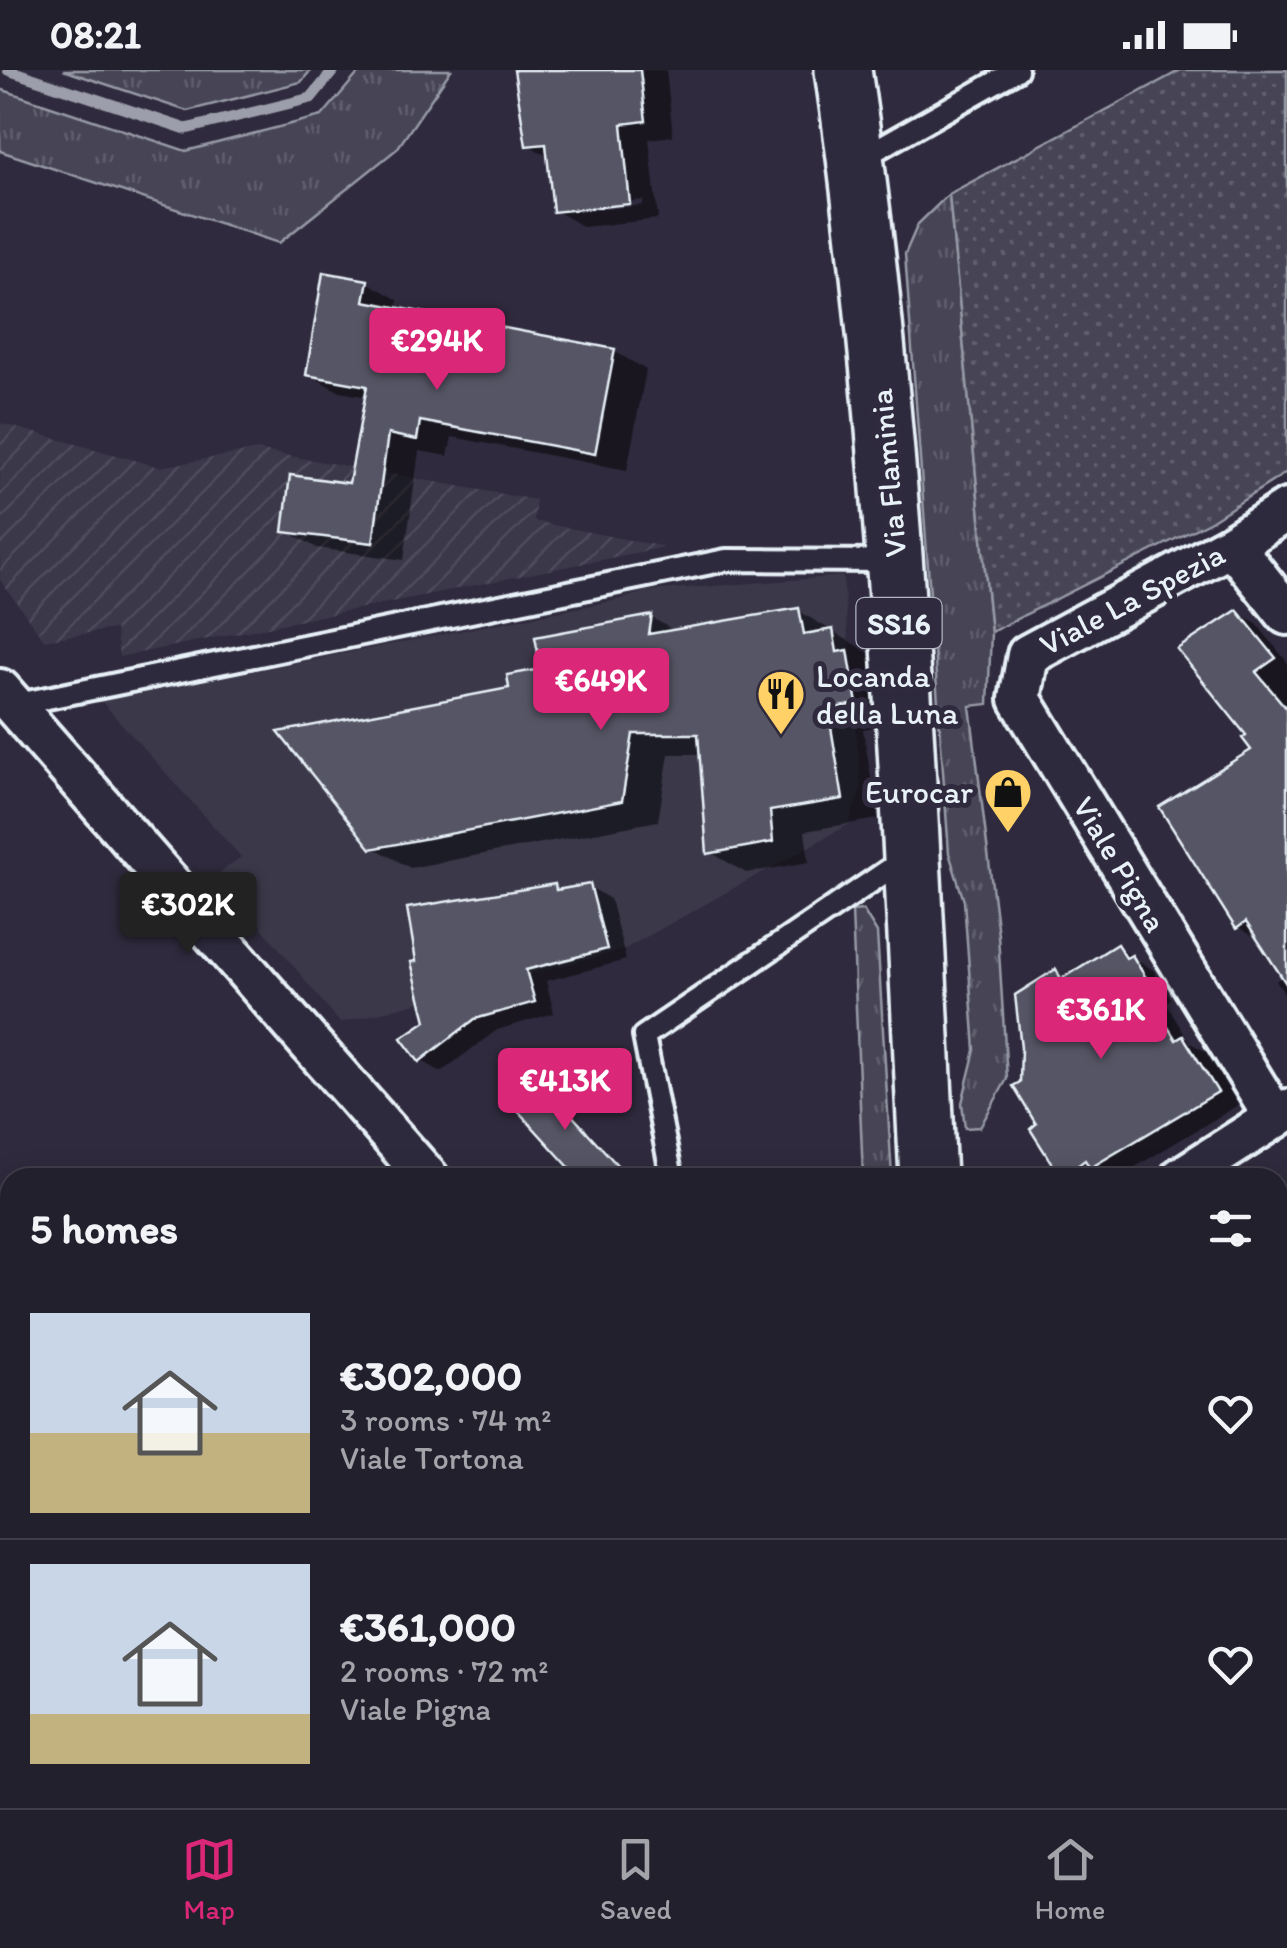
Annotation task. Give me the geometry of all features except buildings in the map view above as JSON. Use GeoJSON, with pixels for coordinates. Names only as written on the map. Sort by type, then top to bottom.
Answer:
{"type":"FeatureCollection","features":[{"type":"Feature","properties":{"kind":"main road","name":"Via Flaminia"},"geometry":{"type":"LineString","coordinates":[[843,70],[891,476],[928,1168]]}},
{"type":"Feature","properties":{"kind":"street","name":"Viale La Spezia"},"geometry":{"type":"LineString","coordinates":[[1028,655],[1232,545],[1287,510]]}},
{"type":"Feature","properties":{"kind":"street"},"geometry":{"type":"LineString","coordinates":[[1232,545],[1287,614]]}},
{"type":"Feature","properties":{"kind":"street","name":"Viale Pigna"},"geometry":{"type":"LineString","coordinates":[[1028,655],[1020,698],[1281,1114]]}},
{"type":"Feature","properties":{"kind":"street"},"geometry":{"type":"LineString","coordinates":[[6,698],[419,1168]]}},
{"type":"Feature","properties":{"kind":"street"},"geometry":{"type":"LineString","coordinates":[[1197,1168],[1281,1114]]}},
{"type":"Feature","properties":{"kind":"lane"},"geometry":{"type":"LineString","coordinates":[[856,161],[1017,70]]}},
{"type":"Feature","properties":{"kind":"lane"},"geometry":{"type":"LineString","coordinates":[[6,698],[726,560],[896,562]]}},
{"type":"Feature","properties":{"kind":"lane"},"geometry":{"type":"LineString","coordinates":[[670,1168],[644,1036],[912,854]]}},
{"type":"Feature","properties":{"kind":"shaded area"},"geometry":{"type":"Polygon","coordinates":[[[0,423],[160,467],[257,450],[536,500],[534,521],[665,547],[119,657],[115,629],[44,640],[0,580],[0,423]]]}},
{"type":"Feature","properties":{"kind":"shaded area"},"geometry":{"type":"Polygon","coordinates":[[[843,576],[861,788],[848,825],[623,950],[340,1023],[218,874],[241,857],[101,701],[622,599],[646,591],[843,576]]]}},
{"type":"Feature","properties":{"kind":"green space"},"geometry":{"type":"Polygon","coordinates":[[[63,70],[311,70],[301,82],[187,111],[63,70]]]}},
{"type":"Feature","properties":{"kind":"green space"},"geometry":{"type":"Polygon","coordinates":[[[361,70],[451,70],[397,149],[279,243],[0,151],[0,89],[186,151],[322,116],[361,70]]]}},
{"type":"Feature","properties":{"kind":"green space"},"geometry":{"type":"Polygon","coordinates":[[[1181,70],[1287,70],[1287,472],[1211,521],[991,632],[949,194],[1181,70]]]}},
{"type":"Feature","properties":{"kind":"green space"},"geometry":{"type":"Polygon","coordinates":[[[949,194],[991,632],[988,704],[970,706],[998,935],[1007,1079],[980,1127],[965,1128],[962,1103],[975,1050],[964,901],[949,853],[905,254],[918,224],[949,194]]]}},
{"type":"Feature","properties":{"kind":"green space"},"geometry":{"type":"Polygon","coordinates":[[[863,910],[877,933],[891,1168],[863,1168],[852,911],[863,910]]]}},
{"type":"Feature","properties":{"kind":"waterway"},"geometry":{"type":"LineString","coordinates":[[8,70],[186,129],[311,98],[334,70]]}},
{"type":"Feature","properties":{"kind":"place","name":"Locanda della Luna"},"geometry":{"type":"Point","coordinates":[781,736]}},
{"type":"Feature","properties":{"kind":"place","name":"Eurocar"},"geometry":{"type":"Point","coordinates":[1008,834]}}]}
